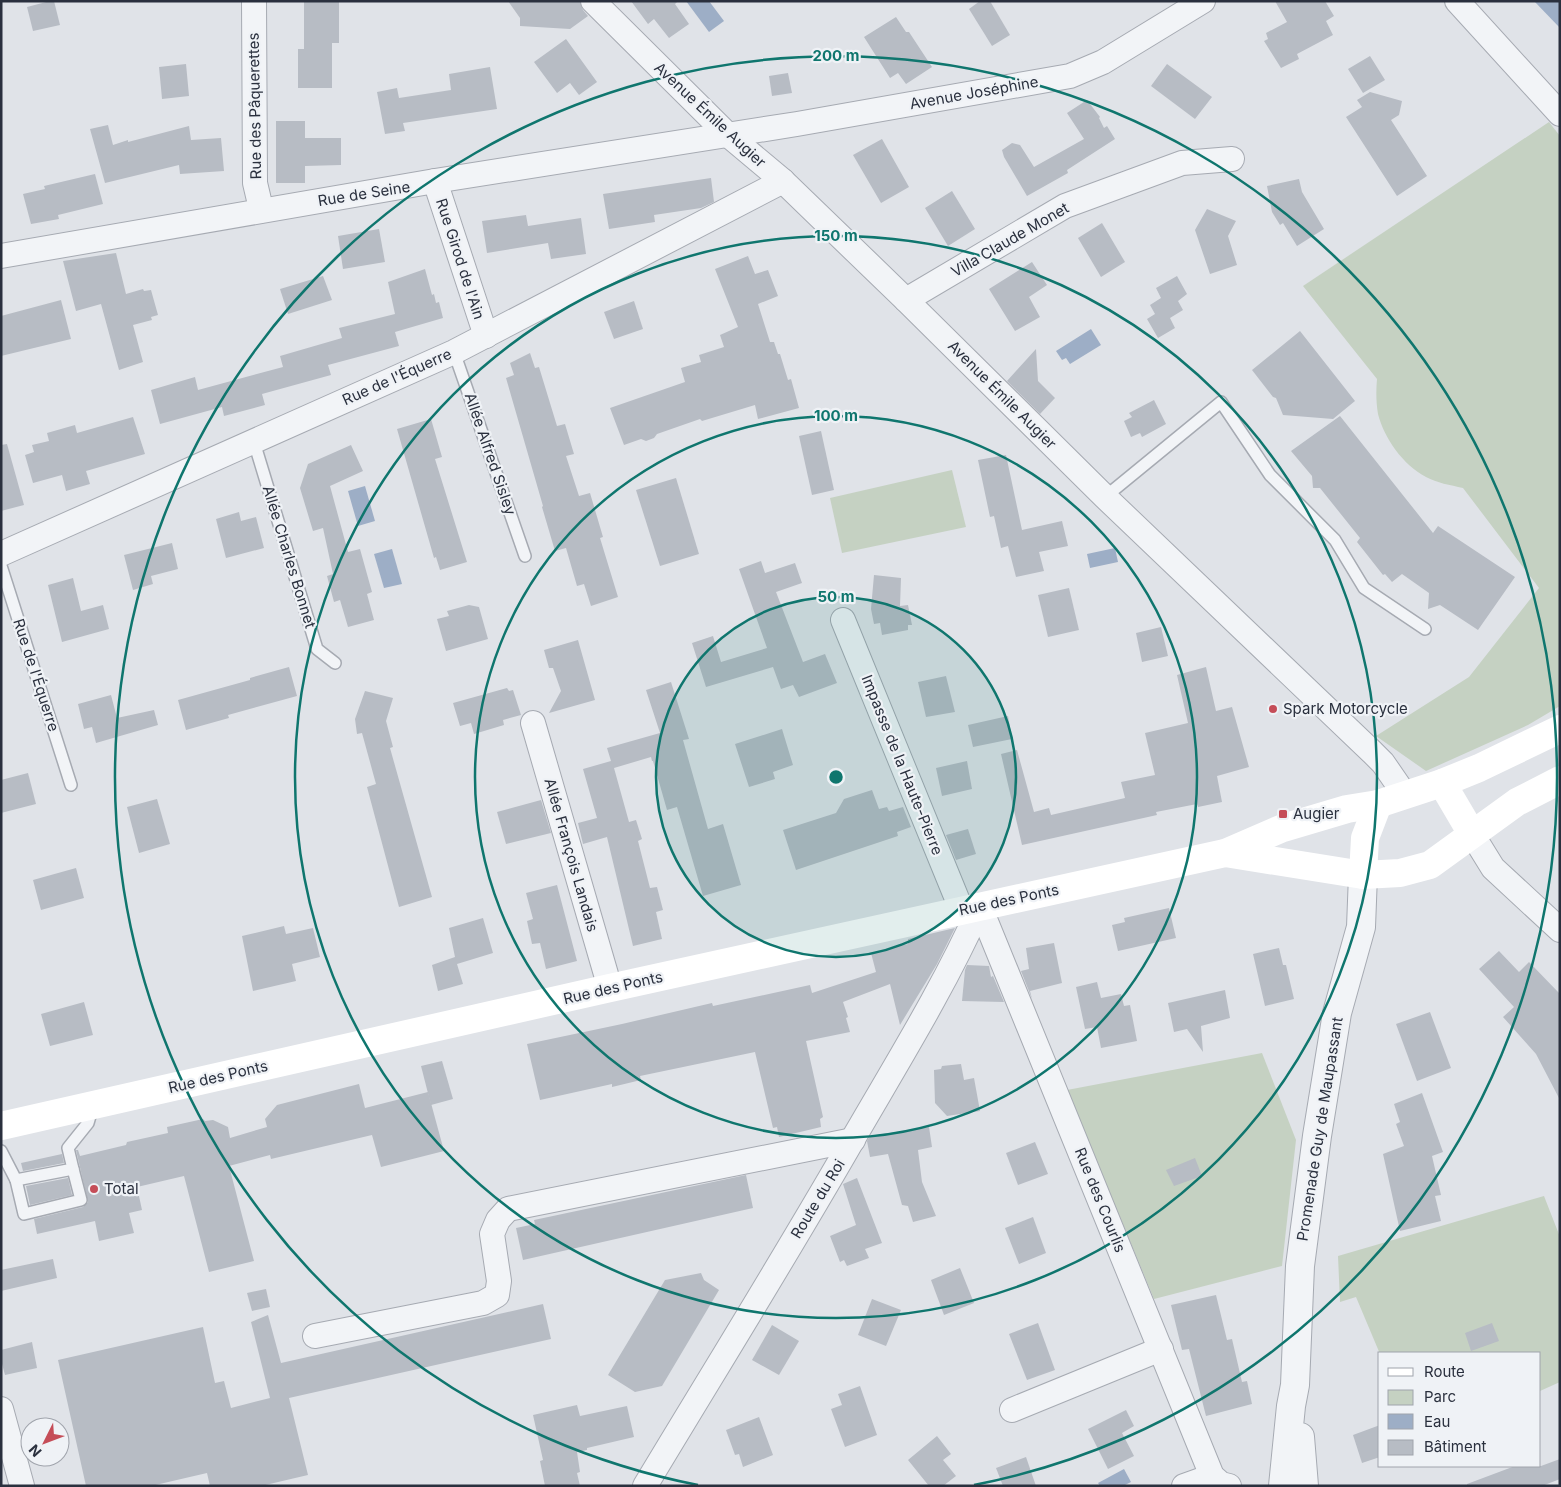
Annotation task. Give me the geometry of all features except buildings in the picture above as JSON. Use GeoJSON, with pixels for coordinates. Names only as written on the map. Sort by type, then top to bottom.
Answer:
{"type":"FeatureCollection","features":[{"type":"Feature","properties":{"kind":"main road"},"geometry":{"type":"LineString","coordinates":[[1560,729],[1479,768],[1442,783],[1472,834],[1517,802],[1560,780]]}},
{"type":"Feature","properties":{"kind":"main road","name":"Rue des Ponts"},"geometry":{"type":"LineString","coordinates":[[1,1126],[610,988],[1225,853],[1283,828],[1346,809],[1378,804],[1442,783]]}},
{"type":"Feature","properties":{"kind":"main road"},"geometry":{"type":"LineString","coordinates":[[1363,875],[1365,838],[1378,804]]}},
{"type":"Feature","properties":{"kind":"main road","name":"Rue des Ponts"},"geometry":{"type":"LineString","coordinates":[[1225,853],[1363,875],[1400,873],[1430,864],[1472,834]]}},
{"type":"Feature","properties":{"kind":"street","name":"Rue des Pâquerettes"},"geometry":{"type":"LineString","coordinates":[[254,1],[255,183],[259,200],[259,211]]}},
{"type":"Feature","properties":{"kind":"street","name":"Avenue Émile Augier"},"geometry":{"type":"LineString","coordinates":[[593,1],[727,134],[783,181],[1105,497],[1372,752],[1383,763],[1404,795]]}},
{"type":"Feature","properties":{"kind":"street","name":"Avenue Joséphine"},"geometry":{"type":"LineString","coordinates":[[727,134],[797,124],[1070,76],[1103,62],[1203,1]]}},
{"type":"Feature","properties":{"kind":"street"},"geometry":{"type":"LineString","coordinates":[[1457,1],[1560,114]]}},
{"type":"Feature","properties":{"kind":"street","name":"Rue de Seine"},"geometry":{"type":"LineString","coordinates":[[1,256],[435,181],[727,134]]}},
{"type":"Feature","properties":{"kind":"street","name":"Villa Claude Monet"},"geometry":{"type":"LineString","coordinates":[[906,300],[1065,206],[1182,163],[1232,159]]}},
{"type":"Feature","properties":{"kind":"street","name":"Rue Girod de l'Ain"},"geometry":{"type":"LineString","coordinates":[[435,181],[486,336]]}},
{"type":"Feature","properties":{"kind":"street","name":"Rue de l'Équerre"},"geometry":{"type":"LineString","coordinates":[[1,554],[454,352],[783,181]]}},
{"type":"Feature","properties":{"kind":"street","name":"Impasse de la Haute-Pierre"},"geometry":{"type":"LineString","coordinates":[[843,620],[971,909]]}},
{"type":"Feature","properties":{"kind":"street","name":"Allée François Landais"},"geometry":{"type":"LineString","coordinates":[[533,723],[610,988]]}},
{"type":"Feature","properties":{"kind":"street"},"geometry":{"type":"LineString","coordinates":[[1472,834],[1492,868],[1560,930]]}},
{"type":"Feature","properties":{"kind":"street","name":"Promenade Guy de Maupassant"},"geometry":{"type":"LineString","coordinates":[[1283,1486],[1295,1386],[1302,1247],[1317,1136],[1337,1013],[1360,927],[1363,875]]}},
{"type":"Feature","properties":{"kind":"street","name":"Route du Roi"},"geometry":{"type":"LineString","coordinates":[[645,1486],[897,1065],[968,932],[971,909]]}},
{"type":"Feature","properties":{"kind":"street","name":"Rue des Courlis"},"geometry":{"type":"LineString","coordinates":[[971,909],[1220,1481]]}},
{"type":"Feature","properties":{"kind":"street"},"geometry":{"type":"LineString","coordinates":[[315,1336],[483,1303],[497,1295],[499,1282],[492,1234],[498,1220],[508,1209],[853,1140]]}},
{"type":"Feature","properties":{"kind":"street"},"geometry":{"type":"LineString","coordinates":[[1012,1410],[1161,1349]]}},
{"type":"Feature","properties":{"kind":"street","name":"Promenade Guy de Maupassant"},"geometry":{"type":"LineString","coordinates":[[1295,1386],[1304,1486]]}},
{"type":"Feature","properties":{"kind":"street"},"geometry":{"type":"LineString","coordinates":[[1,1410],[22,1486]]}},
{"type":"Feature","properties":{"kind":"street"},"geometry":{"type":"LineString","coordinates":[[1184,1486],[1220,1481]]}},
{"type":"Feature","properties":{"kind":"street"},"geometry":{"type":"LineString","coordinates":[[1276,1486],[1304,1486]]}},
{"type":"Feature","properties":{"kind":"lane","name":"Allée Alfred Sisley"},"geometry":{"type":"LineString","coordinates":[[454,352],[525,556]]}},
{"type":"Feature","properties":{"kind":"lane"},"geometry":{"type":"LineString","coordinates":[[1105,497],[1221,402],[1270,475],[1335,540],[1364,588],[1425,629]]}},
{"type":"Feature","properties":{"kind":"lane","name":"Allée Charles Bonnet"},"geometry":{"type":"LineString","coordinates":[[254,442],[317,649],[335,663]]}},
{"type":"Feature","properties":{"kind":"lane","name":"Rue de l'Équerre"},"geometry":{"type":"LineString","coordinates":[[1,566],[71,785]]}},
{"type":"Feature","properties":{"kind":"lane"},"geometry":{"type":"LineString","coordinates":[[1,1151],[16,1180],[24,1214],[80,1200],[68,1148],[88,1123],[94,1105]]}},
{"type":"Feature","properties":{"kind":"lane"},"geometry":{"type":"LineString","coordinates":[[16,1180],[73,1169]]}},
{"type":"Feature","properties":{"kind":"green space"},"geometry":{"type":"Polygon","coordinates":[[[1549,122],[1560,136],[1560,706],[1528,725],[1426,771],[1376,736],[1469,677],[1539,588],[1463,488],[1426,477],[1402,458],[1385,432],[1378,414],[1377,379],[1303,286],[1549,122]]]}},
{"type":"Feature","properties":{"kind":"green space"},"geometry":{"type":"Polygon","coordinates":[[[952,470],[966,527],[842,553],[830,498],[952,470]]]}},
{"type":"Feature","properties":{"kind":"green space"},"geometry":{"type":"Polygon","coordinates":[[[1262,1053],[1296,1140],[1282,1266],[1154,1299],[1067,1090],[1262,1053]]]}},
{"type":"Feature","properties":{"kind":"green space"},"geometry":{"type":"Polygon","coordinates":[[[1544,1196],[1560,1237],[1560,1382],[1541,1391],[1541,1352],[1379,1352],[1356,1297],[1340,1302],[1338,1256],[1544,1196]]]}},
{"type":"Feature","properties":{"kind":"water"},"geometry":{"type":"Polygon","coordinates":[[[686,1],[709,1],[724,21],[709,32],[686,1]]]}},
{"type":"Feature","properties":{"kind":"water"},"geometry":{"type":"Polygon","coordinates":[[[1534,1],[1560,1],[1560,28],[1534,1]]]}},
{"type":"Feature","properties":{"kind":"water"},"geometry":{"type":"Polygon","coordinates":[[[1091,329],[1101,345],[1070,364],[1066,358],[1062,360],[1056,351],[1091,329]]]}},
{"type":"Feature","properties":{"kind":"water"},"geometry":{"type":"Polygon","coordinates":[[[365,486],[375,521],[358,526],[348,491],[365,486]]]}},
{"type":"Feature","properties":{"kind":"water"},"geometry":{"type":"Polygon","coordinates":[[[1115,548],[1118,562],[1090,568],[1087,554],[1115,548]]]}},
{"type":"Feature","properties":{"kind":"water"},"geometry":{"type":"Polygon","coordinates":[[[392,549],[402,584],[384,588],[374,554],[392,549]]]}},
{"type":"Feature","properties":{"kind":"water"},"geometry":{"type":"Polygon","coordinates":[[[1124,1469],[1131,1482],[1123,1486],[1100,1486],[1098,1483],[1124,1469]]]}},
{"type":"Feature","properties":{"kind":"place","name":"Spark Motorcycle"},"geometry":{"type":"Point","coordinates":[1273,709]}},
{"type":"Feature","properties":{"kind":"place","name":"Augier"},"geometry":{"type":"Point","coordinates":[1283,814]}},
{"type":"Feature","properties":{"kind":"place","name":"Total"},"geometry":{"type":"Point","coordinates":[94,1189]}}]}
